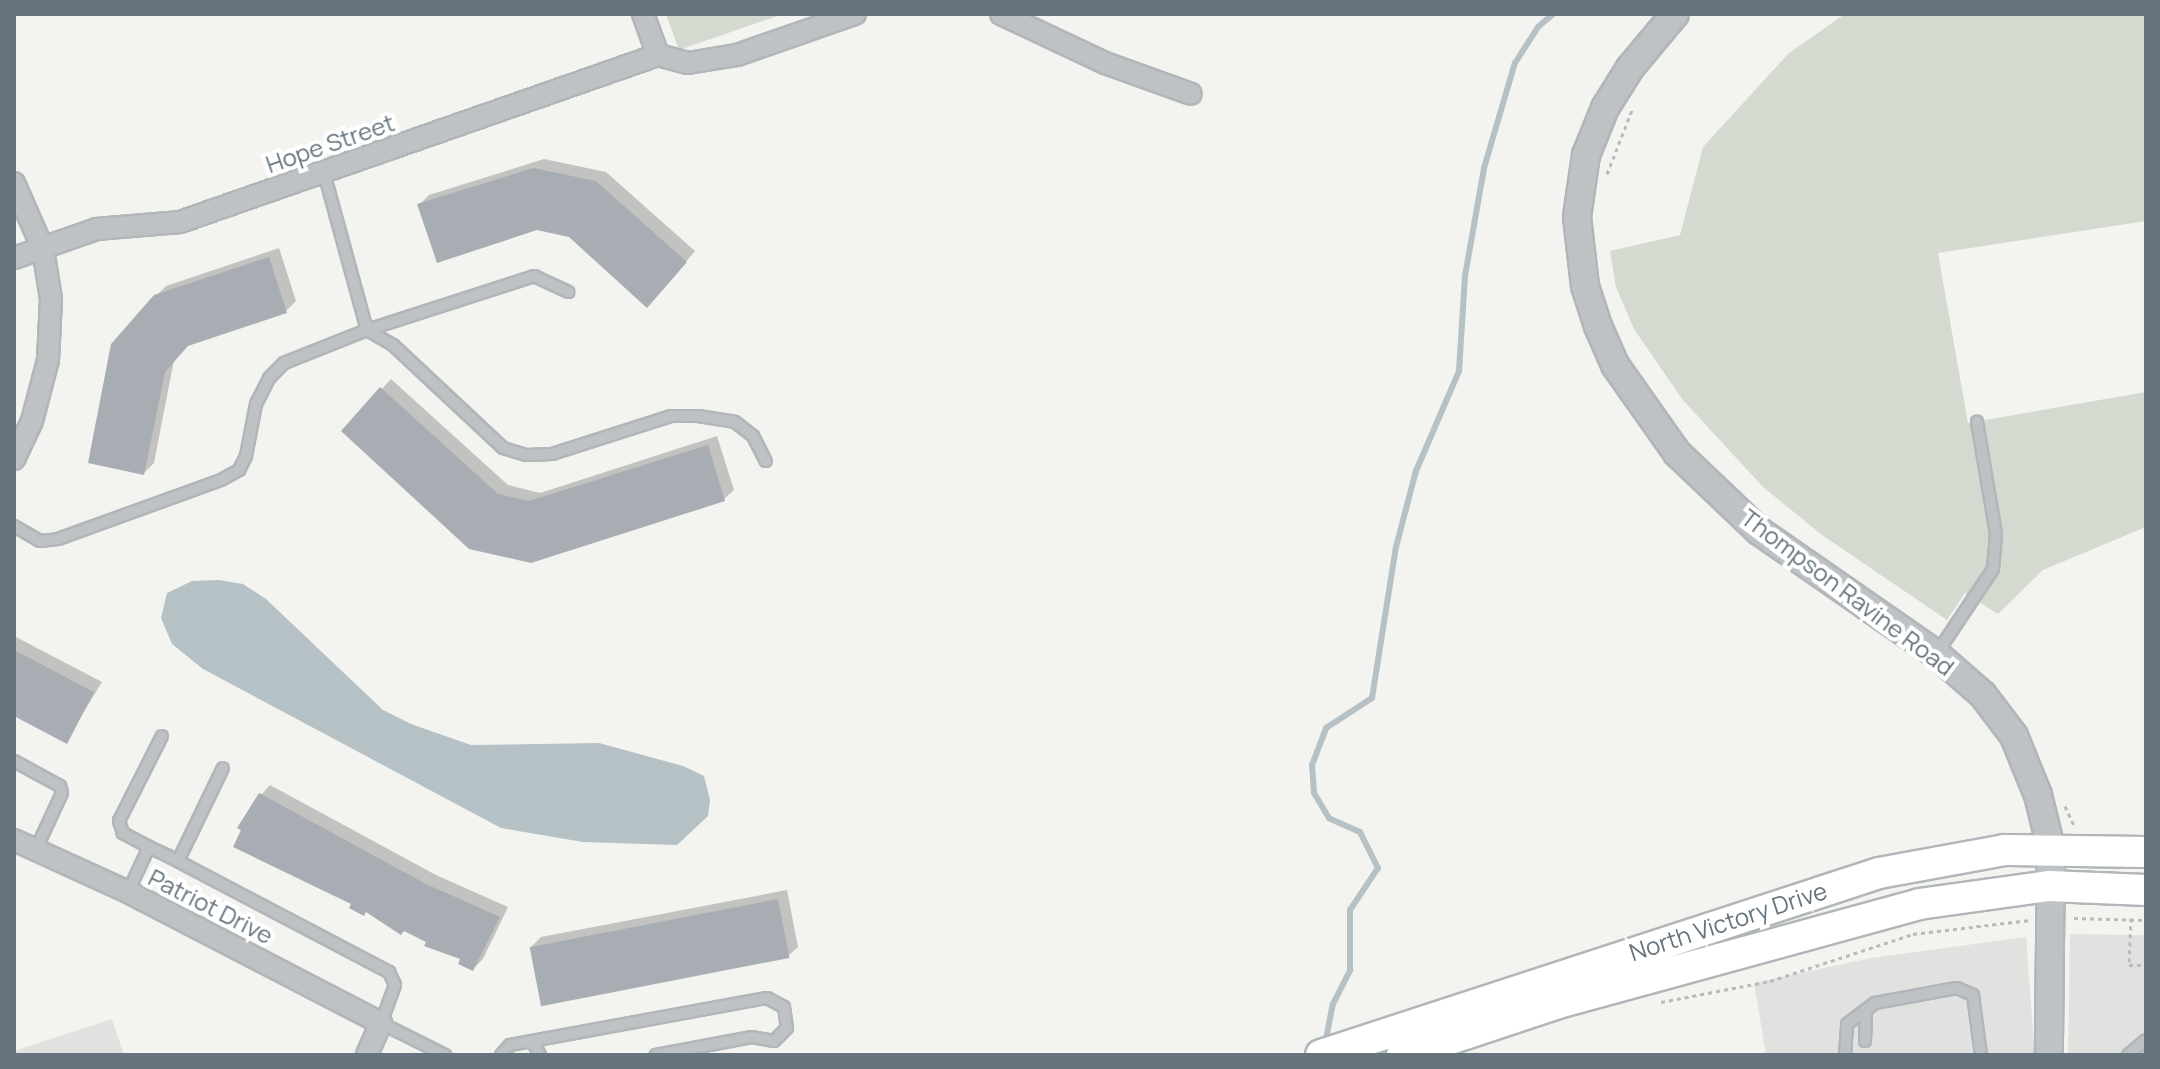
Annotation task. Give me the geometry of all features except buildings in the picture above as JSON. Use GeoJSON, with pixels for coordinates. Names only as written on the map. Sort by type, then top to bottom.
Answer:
{"type":"FeatureCollection","features":[{"type":"Feature","properties":{"kind":"main road","name":"North Victory Drive"},"geometry":{"type":"LineString","coordinates":[[1402,1055],[1554,991],[1879,873],[1952,857],[2051,848],[2146,852]]}},
{"type":"Feature","properties":{"kind":"main road","name":"North Victory Drive"},"geometry":{"type":"LineString","coordinates":[[1321,1055],[1554,991],[1919,904],[2049,886],[2146,890]]}},
{"type":"Feature","properties":{"kind":"street"},"geometry":{"type":"LineString","coordinates":[[643,14],[658,55],[688,63],[737,55],[855,14]]}},
{"type":"Feature","properties":{"kind":"street"},"geometry":{"type":"LineString","coordinates":[[1001,14],[1105,63],[1191,94]]}},
{"type":"Feature","properties":{"kind":"street","name":"Thompson Ravine Road"},"geometry":{"type":"LineString","coordinates":[[1675,14],[1622,81],[1586,155],[1577,217],[1585,286],[1598,326],[1615,365],[1677,453],[1759,531],[1936,654],[1983,695],[2014,736],[2032,776],[2051,848],[2049,1055]]}},
{"type":"Feature","properties":{"kind":"street","name":"Hope Street"},"geometry":{"type":"LineString","coordinates":[[14,258],[97,229],[180,222],[658,55]]}},
{"type":"Feature","properties":{"kind":"street"},"geometry":{"type":"LineString","coordinates":[[14,183],[43,249],[51,299],[48,360],[32,421],[14,459]]}},
{"type":"Feature","properties":{"kind":"street","name":"Patriot Drive"},"geometry":{"type":"LineString","coordinates":[[14,840],[37,847],[128,892],[381,1023]]}},
{"type":"Feature","properties":{"kind":"street"},"geometry":{"type":"LineString","coordinates":[[367,1055],[381,1023]]}},
{"type":"Feature","properties":{"kind":"lane"},"geometry":{"type":"LineString","coordinates":[[324,173],[367,330],[393,345],[503,448],[526,455],[552,454],[671,416],[698,416],[735,422],[753,436],[766,461]]}},
{"type":"Feature","properties":{"kind":"lane"},"geometry":{"type":"LineString","coordinates":[[14,526],[40,541],[58,539],[221,480],[239,470],[246,456],[256,404],[269,378],[284,363],[367,330],[534,276],[568,292]]}},
{"type":"Feature","properties":{"kind":"lane"},"geometry":{"type":"LineString","coordinates":[[1936,654],[1993,569],[1996,534],[1977,422]]}},
{"type":"Feature","properties":{"kind":"lane"},"geometry":{"type":"LineString","coordinates":[[162,736],[119,821],[123,833],[389,972],[395,985],[381,1023],[445,1055]]}},
{"type":"Feature","properties":{"kind":"lane"},"geometry":{"type":"LineString","coordinates":[[14,761],[60,786],[62,793],[37,847]]}},
{"type":"Feature","properties":{"kind":"lane"},"geometry":{"type":"LineString","coordinates":[[178,861],[223,768]]}},
{"type":"Feature","properties":{"kind":"lane"},"geometry":{"type":"LineString","coordinates":[[128,892],[149,847]]}},
{"type":"Feature","properties":{"kind":"lane"},"geometry":{"type":"LineString","coordinates":[[1845,1055],[1847,1024],[1866,1010],[1916,993],[1957,988],[1973,995],[1981,1055]]}},
{"type":"Feature","properties":{"kind":"lane"},"geometry":{"type":"LineString","coordinates":[[501,1055],[510,1045],[767,998],[784,1007],[787,1028],[774,1041],[752,1037],[656,1055]]}},
{"type":"Feature","properties":{"kind":"lane"},"geometry":{"type":"LineString","coordinates":[[1865,1041],[1866,1010]]}},
{"type":"Feature","properties":{"kind":"lane"},"geometry":{"type":"LineString","coordinates":[[2128,1055],[2146,1040]]}},
{"type":"Feature","properties":{"kind":"lane"},"geometry":{"type":"LineString","coordinates":[[532,1041],[540,1055]]}},
{"type":"Feature","properties":{"kind":"path"},"geometry":{"type":"LineString","coordinates":[[1606,181],[1638,96]]}},
{"type":"Feature","properties":{"kind":"path"},"geometry":{"type":"LineString","coordinates":[[2061,801],[2072,813]]}},
{"type":"Feature","properties":{"kind":"path"},"geometry":{"type":"LineString","coordinates":[[2131,918],[2129,965],[2146,965]]}},
{"type":"Feature","properties":{"kind":"path"},"geometry":{"type":"LineString","coordinates":[[1652,1003],[1770,981],[1913,934],[1984,922],[2146,920]]}},
{"type":"Feature","properties":{"kind":"shaded area"},"geometry":{"type":"Polygon","coordinates":[[[666,14],[783,14],[679,50],[666,14]]]}},
{"type":"Feature","properties":{"kind":"shaded area"},"geometry":{"type":"Polygon","coordinates":[[[1845,14],[2146,14],[2146,221],[1938,253],[1968,423],[2146,392],[2146,527],[2043,570],[1998,614],[1965,593],[1947,620],[1822,535],[1763,487],[1682,399],[1634,329],[1616,287],[1610,251],[1680,235],[1703,147],[1789,53],[1845,14]]]}},
{"type":"Feature","properties":{"kind":"shaded area"},"geometry":{"type":"Polygon","coordinates":[[[219,580],[243,584],[266,599],[383,710],[411,724],[471,745],[599,743],[683,766],[704,776],[710,800],[708,816],[677,845],[583,842],[501,828],[203,669],[172,644],[161,618],[167,593],[192,581],[219,580]]]}},
{"type":"Feature","properties":{"kind":"shaded area"},"geometry":{"type":"Polygon","coordinates":[[[2070,934],[2146,935],[2144,1055],[2068,1055],[2070,934]]]}},
{"type":"Feature","properties":{"kind":"shaded area"},"geometry":{"type":"Polygon","coordinates":[[[2026,937],[2035,1055],[1766,1055],[1754,983],[1871,958],[2026,937]]]}},
{"type":"Feature","properties":{"kind":"shaded area"},"geometry":{"type":"Polygon","coordinates":[[[112,1019],[124,1055],[14,1055],[14,1051],[112,1019]]]}},
{"type":"Feature","properties":{"kind":"waterway"},"geometry":{"type":"LineString","coordinates":[[1326,1039],[1333,1004],[1350,970],[1350,910],[1378,868],[1360,832],[1329,818],[1314,793],[1312,765],[1326,728],[1372,698],[1396,547],[1416,471],[1459,371],[1465,276],[1484,168],[1515,63],[1538,27],[1553,14]]}}]}
